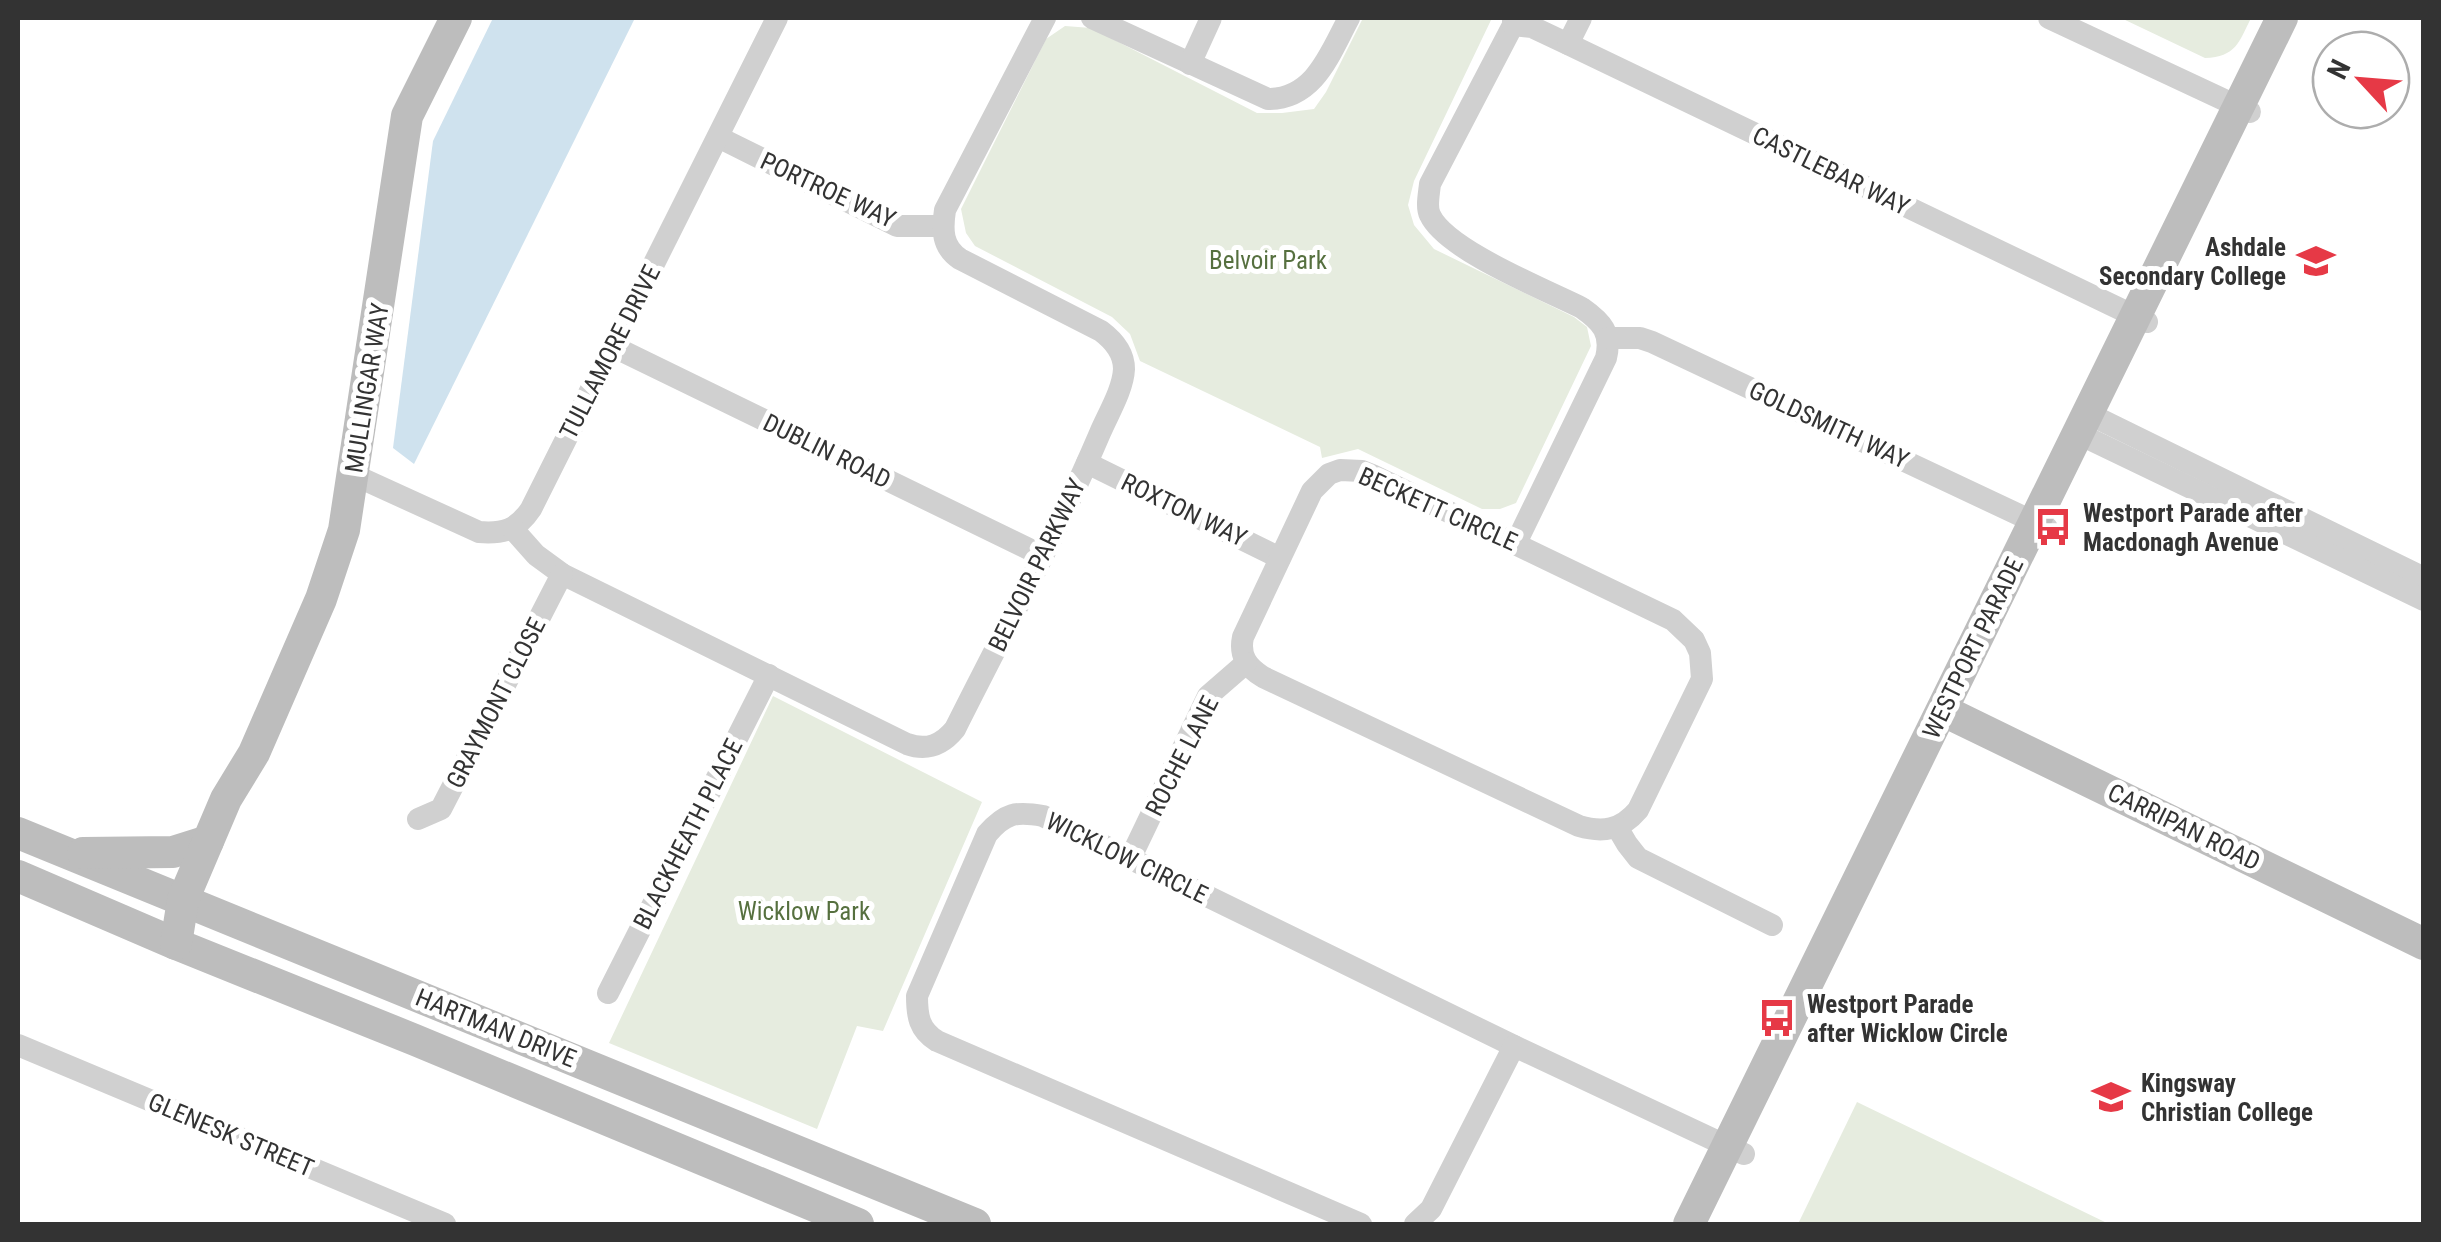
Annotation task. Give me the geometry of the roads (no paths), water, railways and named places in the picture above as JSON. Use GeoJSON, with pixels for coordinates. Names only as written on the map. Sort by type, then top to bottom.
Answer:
{"type":"FeatureCollection","features":[{"type":"Feature","properties":{"kind":"street","name":"MULLINGAR WAY"},"geometry":{"type":"LineString","coordinates":[[176,944],[208,842],[226,799],[254,752],[320,599],[344,530],[407,116],[456,18]]}},
{"type":"Feature","properties":{"kind":"street","name":"TULLAMORE DRIVE"},"geometry":{"type":"LineString","coordinates":[[512,528],[531,510],[777,18]]}},
{"type":"Feature","properties":{"kind":"street"},"geometry":{"type":"LineString","coordinates":[[943,226],[946,210],[1044,18]]}},
{"type":"Feature","properties":{"kind":"street"},"geometry":{"type":"LineString","coordinates":[[1092,18],[1268,98],[1287,97],[1314,80],[1348,18]]}},
{"type":"Feature","properties":{"kind":"street"},"geometry":{"type":"LineString","coordinates":[[1190,64],[1211,18]]}},
{"type":"Feature","properties":{"kind":"street"},"geometry":{"type":"LineString","coordinates":[[1568,44],[1581,18]]}},
{"type":"Feature","properties":{"kind":"street"},"geometry":{"type":"LineString","coordinates":[[2050,18],[2244,110]]}},
{"type":"Feature","properties":{"kind":"street","name":"WESTPORT PARADE"},"geometry":{"type":"LineString","coordinates":[[2244,110],[2282,18]]}},
{"type":"Feature","properties":{"kind":"street","name":"WESTPORT PARADE"},"geometry":{"type":"LineString","coordinates":[[1689,1224],[1736,1150],[2140,319],[2244,110],[2296,18]]}},
{"type":"Feature","properties":{"kind":"street"},"geometry":{"type":"LineString","coordinates":[[1513,21],[1430,184],[1427,212],[1440,231],[1461,248],[1582,308],[1604,327],[1608,338],[1606,358],[1516,543]]}},
{"type":"Feature","properties":{"kind":"street","name":"CASTLEBAR WAY"},"geometry":{"type":"LineString","coordinates":[[1513,21],[2140,319]]}},
{"type":"Feature","properties":{"kind":"street","name":"PORTROE WAY"},"geometry":{"type":"LineString","coordinates":[[718,138],[897,226],[943,226]]}},
{"type":"Feature","properties":{"kind":"street","name":"BELVOIR PARKWAY"},"geometry":{"type":"LineString","coordinates":[[512,528],[536,556],[562,574],[907,744],[918,748],[938,744],[955,729],[1087,462],[1122,381],[1124,365],[1109,337],[1090,324],[951,252],[943,226]]}},
{"type":"Feature","properties":{"kind":"street","name":"GOLDSMITH WAY"},"geometry":{"type":"LineString","coordinates":[[1608,338],[1652,342],[2041,525]]}},
{"type":"Feature","properties":{"kind":"street","name":"DUBLIN ROAD"},"geometry":{"type":"LineString","coordinates":[[612,346],[1041,555]]}},
{"type":"Feature","properties":{"kind":"street"},"geometry":{"type":"LineString","coordinates":[[2089,427],[2424,578]]}},
{"type":"Feature","properties":{"kind":"street"},"geometry":{"type":"LineString","coordinates":[[2089,427],[2424,600]]}},
{"type":"Feature","properties":{"kind":"street","name":"ROXTON WAY"},"geometry":{"type":"LineString","coordinates":[[1087,462],[1280,558]]}},
{"type":"Feature","properties":{"kind":"street","name":"BECKETT CIRCLE"},"geometry":{"type":"LineString","coordinates":[[1246,663],[1243,637],[1312,492],[1329,474],[1340,470],[1372,475],[1672,620],[1694,640],[1700,653],[1702,679],[1638,810],[1617,827]]}},
{"type":"Feature","properties":{"kind":"street"},"geometry":{"type":"LineString","coordinates":[[354,476],[479,532],[496,534],[512,528]]}},
{"type":"Feature","properties":{"kind":"street","name":"GRAYMONT CLOSE"},"geometry":{"type":"LineString","coordinates":[[418,819],[441,809],[562,574]]}},
{"type":"Feature","properties":{"kind":"street"},"geometry":{"type":"LineString","coordinates":[[1246,663],[1263,677],[1579,826],[1594,830],[1617,827],[1638,858],[1772,924]]}},
{"type":"Feature","properties":{"kind":"street","name":"ROCHE LANE"},"geometry":{"type":"LineString","coordinates":[[1130,858],[1208,696],[1246,663]]}},
{"type":"Feature","properties":{"kind":"street","name":"BLACKHEATH PLACE"},"geometry":{"type":"LineString","coordinates":[[608,993],[769,675]]}},
{"type":"Feature","properties":{"kind":"street","name":"CARRIPAN ROAD"},"geometry":{"type":"LineString","coordinates":[[1955,706],[2424,924]]}},
{"type":"Feature","properties":{"kind":"street","name":"CARRIPAN ROAD"},"geometry":{"type":"LineString","coordinates":[[1955,706],[2424,944]]}},
{"type":"Feature","properties":{"kind":"street","name":"MULLINGAR WAY"},"geometry":{"type":"LineString","coordinates":[[191,903],[243,806],[254,752]]}},
{"type":"Feature","properties":{"kind":"street","name":"WICKLOW CIRCLE"},"geometry":{"type":"LineString","coordinates":[[1361,1224],[928,1036],[920,1025],[917,996],[987,834],[998,821],[1012,814],[1043,816],[1736,1150]]}},
{"type":"Feature","properties":{"kind":"street","name":"HARTMAN DRIVE"},"geometry":{"type":"LineString","coordinates":[[18,833],[975,1224]]}},
{"type":"Feature","properties":{"kind":"street"},"geometry":{"type":"LineString","coordinates":[[69,854],[174,852],[208,842]]}},
{"type":"Feature","properties":{"kind":"street","name":"HARTMAN DRIVE"},"geometry":{"type":"LineString","coordinates":[[18,876],[858,1224]]}},
{"type":"Feature","properties":{"kind":"street","name":"GLENESK STREET"},"geometry":{"type":"LineString","coordinates":[[18,1045],[446,1224]]}},
{"type":"Feature","properties":{"kind":"street"},"geometry":{"type":"LineString","coordinates":[[1415,1224],[1431,1210],[1514,1046]]}},
{"type":"Feature","properties":{"kind":"street","name":"WESTPORT PARADE"},"geometry":{"type":"LineString","coordinates":[[1709,1224],[1736,1150]]}},
{"type":"Feature","properties":{"kind":"water"},"geometry":{"type":"Polygon","coordinates":[[[493,18],[635,18],[414,464],[393,448],[433,141],[493,18]]]}},
{"type":"Feature","properties":{"kind":"place","name":"Ashdale Secondary College"},"geometry":{"type":"Point","coordinates":[2316,261]}},
{"type":"Feature","properties":{"kind":"place","name":"Westport Parade after Macdonagh Avenue"},"geometry":{"type":"Point","coordinates":[2053,527]}},
{"type":"Feature","properties":{"kind":"place","name":"Westport Parade after Wicklow Circle"},"geometry":{"type":"Point","coordinates":[1777,1018]}},
{"type":"Feature","properties":{"kind":"place","name":"Kingsway Christian College"},"geometry":{"type":"Point","coordinates":[2111,1097]}},
{"type":"Feature","properties":{"kind":"park label","name":"Belvoir Park"},"geometry":{"type":"Point","coordinates":[1268,260]}},
{"type":"Feature","properties":{"kind":"park label","name":"Wicklow Park"},"geometry":{"type":"Point","coordinates":[804,911]}}]}
